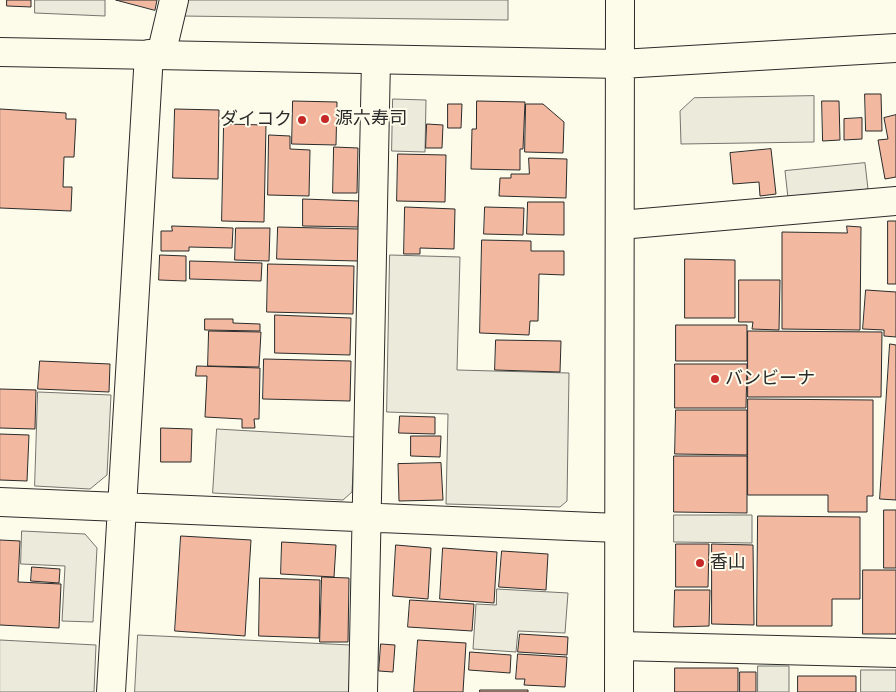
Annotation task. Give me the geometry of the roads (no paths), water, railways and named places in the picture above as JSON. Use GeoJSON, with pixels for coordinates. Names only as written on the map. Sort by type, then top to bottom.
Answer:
{"type":"FeatureCollection","features":[{"type":"Feature","properties":{"kind":"street"},"geometry":{"type":"LineString","coordinates":[[112,692],[155,54],[174,0]]}},
{"type":"Feature","properties":{"kind":"street"},"geometry":{"type":"LineString","coordinates":[[619,692],[620,0]]}},
{"type":"Feature","properties":{"kind":"street"},"geometry":{"type":"LineString","coordinates":[[0,52],[621,64],[896,48]]}},
{"type":"Feature","properties":{"kind":"street"},"geometry":{"type":"LineString","coordinates":[[363,692],[376,60]]}},
{"type":"Feature","properties":{"kind":"street"},"geometry":{"type":"LineString","coordinates":[[620,225],[896,201]]}},
{"type":"Feature","properties":{"kind":"street"},"geometry":{"type":"LineString","coordinates":[[0,502],[618,528]]}},
{"type":"Feature","properties":{"kind":"street"},"geometry":{"type":"LineString","coordinates":[[620,646],[896,652]]}},
{"type":"Feature","properties":{"kind":"place","name":"源六寿司"},"geometry":{"type":"Point","coordinates":[325,119]}},
{"type":"Feature","properties":{"kind":"place","name":"ダイコク"},"geometry":{"type":"Point","coordinates":[302,120]}},
{"type":"Feature","properties":{"kind":"place","name":"バンビーナ"},"geometry":{"type":"Point","coordinates":[715,379]}},
{"type":"Feature","properties":{"kind":"place","name":"香山"},"geometry":{"type":"Point","coordinates":[700,563]}}]}
